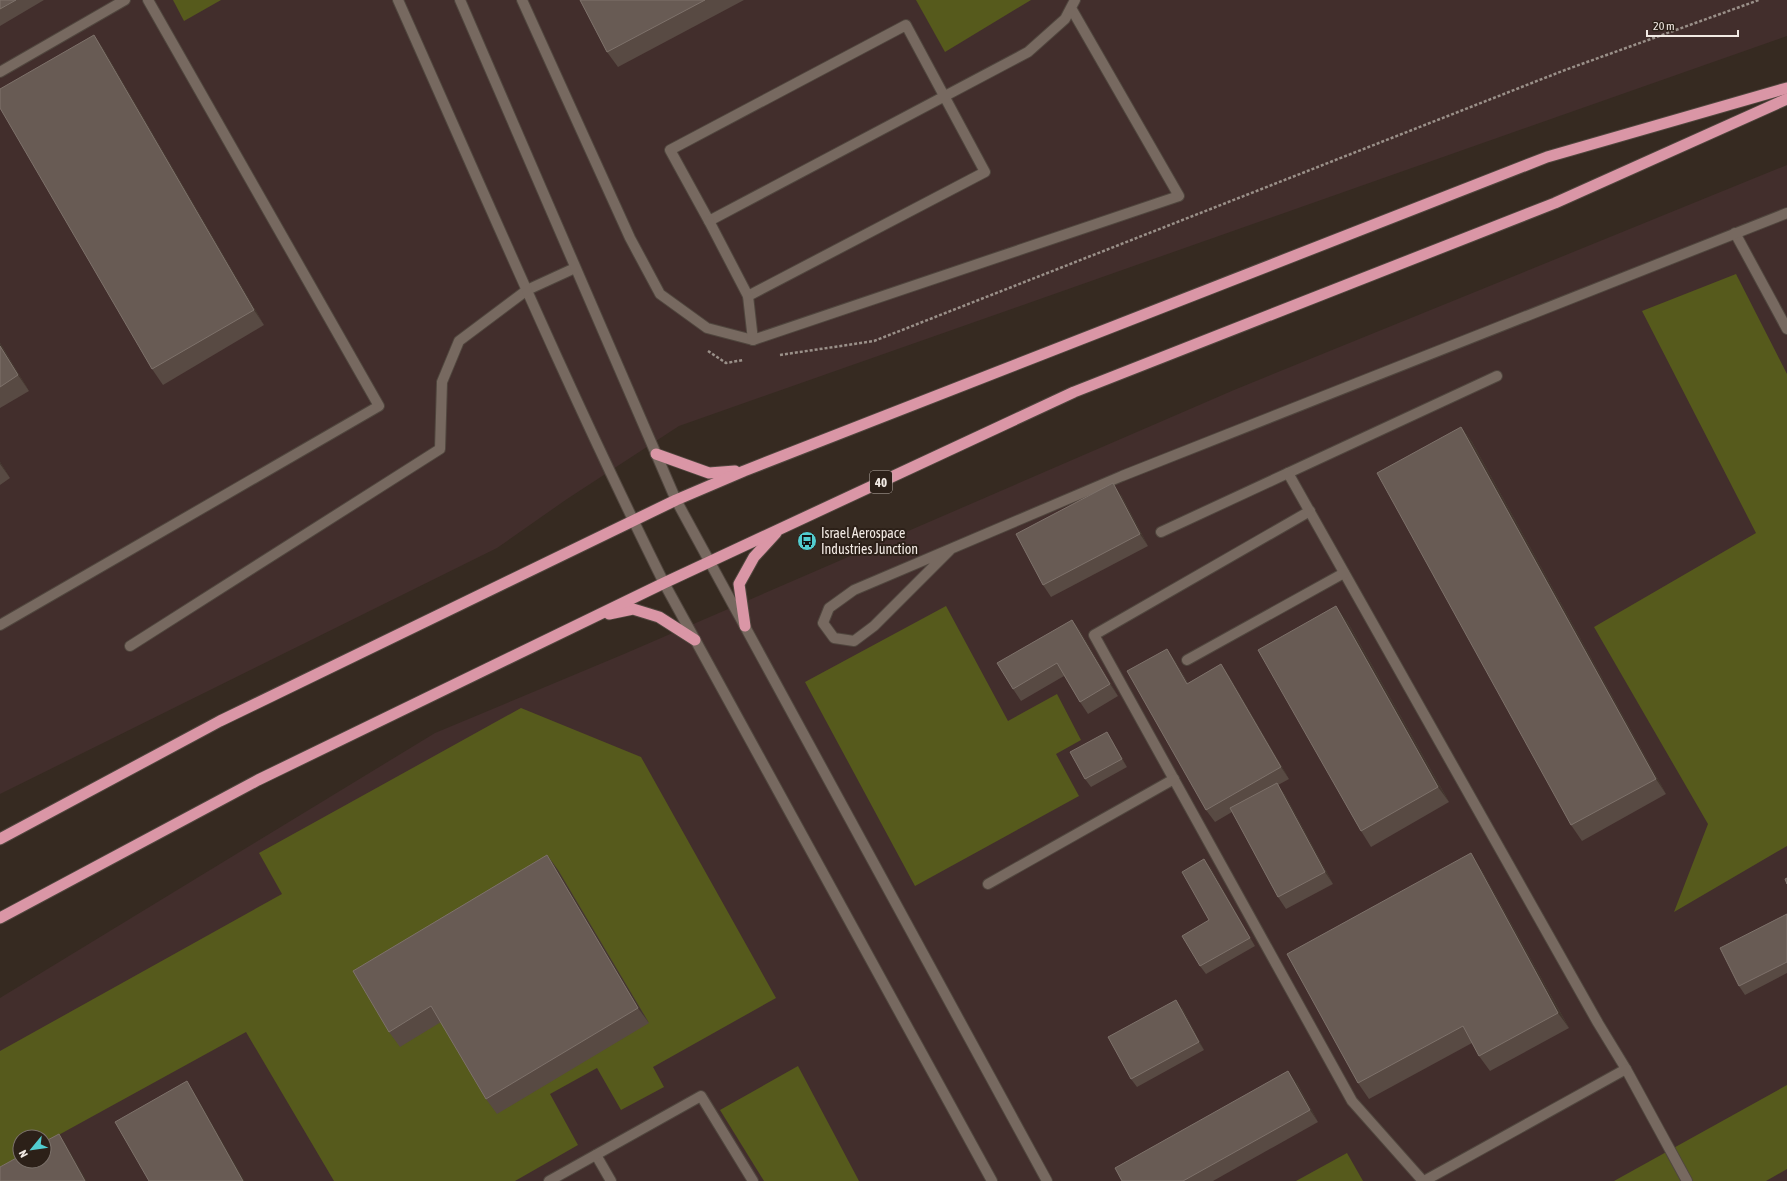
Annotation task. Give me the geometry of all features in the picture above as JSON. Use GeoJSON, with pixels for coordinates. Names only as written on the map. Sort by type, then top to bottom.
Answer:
{"type":"FeatureCollection","features":[{"type":"Feature","properties":{"kind":"highway"},"geometry":{"type":"LineString","coordinates":[[0,839],[220,722],[676,500],[744,471],[1547,157],[1787,88]]}},
{"type":"Feature","properties":{"kind":"highway","name":"40"},"geometry":{"type":"LineString","coordinates":[[0,918],[258,780],[709,561],[1074,392],[1555,203],[1787,99]]}},
{"type":"Feature","properties":{"kind":"highway"},"geometry":{"type":"LineString","coordinates":[[656,454],[709,473],[744,471]]}},
{"type":"Feature","properties":{"kind":"highway"},"geometry":{"type":"LineString","coordinates":[[744,626],[739,584],[754,557],[779,529]]}},
{"type":"Feature","properties":{"kind":"highway"},"geometry":{"type":"LineString","coordinates":[[587,620],[633,609],[658,617],[695,640]]}},
{"type":"Feature","properties":{"kind":"street"},"geometry":{"type":"LineString","coordinates":[[0,72],[125,0]]}},
{"type":"Feature","properties":{"kind":"street"},"geometry":{"type":"LineString","coordinates":[[0,625],[379,406],[148,0]]}},
{"type":"Feature","properties":{"kind":"street"},"geometry":{"type":"LineString","coordinates":[[398,0],[527,290],[633,521],[664,583],[992,1181]]}},
{"type":"Feature","properties":{"kind":"street"},"geometry":{"type":"LineString","coordinates":[[460,0],[676,500],[1047,1181]]}},
{"type":"Feature","properties":{"kind":"street"},"geometry":{"type":"LineString","coordinates":[[522,0],[630,238],[660,294],[707,328],[753,340],[1179,196],[1073,4]]}},
{"type":"Feature","properties":{"kind":"street"},"geometry":{"type":"LineString","coordinates":[[709,221],[1028,52],[1065,19],[1073,4]]}},
{"type":"Feature","properties":{"kind":"street"},"geometry":{"type":"LineString","coordinates":[[748,296],[985,172],[906,25],[670,150],[748,296],[753,340]]}},
{"type":"Feature","properties":{"kind":"street"},"geometry":{"type":"LineString","coordinates":[[950,550],[874,626],[854,641],[834,638],[823,623],[829,608],[854,590],[1122,476],[1787,213]]}},
{"type":"Feature","properties":{"kind":"street"},"geometry":{"type":"LineString","coordinates":[[1735,233],[1787,330]]}},
{"type":"Feature","properties":{"kind":"street"},"geometry":{"type":"LineString","coordinates":[[130,646],[440,449],[442,382],[459,341],[527,290],[575,268]]}},
{"type":"Feature","properties":{"kind":"street"},"geometry":{"type":"LineString","coordinates":[[1161,532],[1497,376]]}},
{"type":"Feature","properties":{"kind":"street"},"geometry":{"type":"LineString","coordinates":[[1288,473],[1598,1023],[1626,1069],[1687,1181]]}},
{"type":"Feature","properties":{"kind":"street"},"geometry":{"type":"LineString","coordinates":[[1310,511],[1094,635],[1352,1101],[1423,1181],[1626,1069]]}},
{"type":"Feature","properties":{"kind":"street"},"geometry":{"type":"LineString","coordinates":[[1187,660],[1344,573]]}},
{"type":"Feature","properties":{"kind":"street"},"geometry":{"type":"LineString","coordinates":[[988,884],[1174,779]]}},
{"type":"Feature","properties":{"kind":"street"},"geometry":{"type":"LineString","coordinates":[[549,1181],[701,1096],[753,1181]]}},
{"type":"Feature","properties":{"kind":"street"},"geometry":{"type":"LineString","coordinates":[[596,1155],[610,1181]]}},
{"type":"Feature","properties":{"kind":"shaded area"},"geometry":{"type":"Polygon","coordinates":[[[0,0],[1787,0],[1787,36],[679,426],[567,499],[497,548],[0,794],[0,0]]]}},
{"type":"Feature","properties":{"kind":"shaded area"},"geometry":{"type":"Polygon","coordinates":[[[1787,165],[1787,1181],[0,1181],[0,998],[435,733],[624,654],[1234,390],[1787,165]]]}},
{"type":"Feature","properties":{"kind":"green space"},"geometry":{"type":"Polygon","coordinates":[[[173,0],[221,0],[184,21],[173,0]]]}},
{"type":"Feature","properties":{"kind":"green space"},"geometry":{"type":"Polygon","coordinates":[[[916,0],[1031,0],[945,52],[916,0]]]}},
{"type":"Feature","properties":{"kind":"green space"},"geometry":{"type":"Polygon","coordinates":[[[1736,274],[1787,374],[1787,846],[1674,912],[1708,824],[1594,627],[1756,533],[1642,311],[1736,274]]]}},
{"type":"Feature","properties":{"kind":"green space"},"geometry":{"type":"Polygon","coordinates":[[[946,606],[1008,721],[1057,694],[1081,740],[1056,754],[1079,796],[915,886],[805,682],[946,606]]]}},
{"type":"Feature","properties":{"kind":"green space"},"geometry":{"type":"Polygon","coordinates":[[[521,708],[641,757],[776,998],[653,1067],[664,1087],[621,1110],[597,1068],[550,1094],[578,1145],[515,1181],[334,1181],[246,1032],[52,1139],[52,1129],[12,1129],[12,1160],[0,1167],[0,1051],[282,894],[259,853],[521,708]]]}},
{"type":"Feature","properties":{"kind":"green space"},"geometry":{"type":"Polygon","coordinates":[[[798,1066],[859,1181],[764,1181],[720,1110],[798,1066]]]}},
{"type":"Feature","properties":{"kind":"green space"},"geometry":{"type":"Polygon","coordinates":[[[1787,1085],[1787,1169],[1766,1181],[1614,1181],[1787,1085]]]}},
{"type":"Feature","properties":{"kind":"green space"},"geometry":{"type":"Polygon","coordinates":[[[1347,1153],[1363,1181],[1296,1181],[1347,1153]]]}},
{"type":"Feature","properties":{"kind":"building"},"geometry":{"type":"Polygon","coordinates":[[[0,0],[16,0],[0,9],[0,0]]]}},
{"type":"Feature","properties":{"kind":"building"},"geometry":{"type":"Polygon","coordinates":[[[580,0],[705,0],[607,52],[580,0]]]}},
{"type":"Feature","properties":{"kind":"building"},"geometry":{"type":"Polygon","coordinates":[[[94,35],[254,310],[152,369],[0,108],[0,89],[94,35]]]}},
{"type":"Feature","properties":{"kind":"building"},"geometry":{"type":"Polygon","coordinates":[[[0,346],[18,375],[0,387],[0,346]]]}},
{"type":"Feature","properties":{"kind":"building"},"geometry":{"type":"Polygon","coordinates":[[[1461,427],[1656,779],[1571,825],[1377,473],[1461,427]]]}},
{"type":"Feature","properties":{"kind":"building"},"geometry":{"type":"Polygon","coordinates":[[[1113,483],[1140,534],[1043,585],[1016,534],[1113,483]]]}},
{"type":"Feature","properties":{"kind":"building"},"geometry":{"type":"Polygon","coordinates":[[[1336,606],[1438,787],[1361,831],[1258,650],[1336,606]]]}},
{"type":"Feature","properties":{"kind":"building"},"geometry":{"type":"Polygon","coordinates":[[[1072,620],[1110,684],[1080,702],[1057,663],[1013,689],[997,663],[1072,620]]]}},
{"type":"Feature","properties":{"kind":"building"},"geometry":{"type":"Polygon","coordinates":[[[1167,649],[1187,684],[1221,664],[1281,767],[1206,810],[1127,671],[1167,649]]]}},
{"type":"Feature","properties":{"kind":"building"},"geometry":{"type":"Polygon","coordinates":[[[1107,732],[1122,759],[1085,779],[1070,752],[1107,732]]]}},
{"type":"Feature","properties":{"kind":"building"},"geometry":{"type":"Polygon","coordinates":[[[1277,783],[1325,872],[1278,897],[1230,808],[1277,783]]]}},
{"type":"Feature","properties":{"kind":"building"},"geometry":{"type":"Polygon","coordinates":[[[1471,853],[1558,1013],[1479,1056],[1463,1026],[1358,1083],[1287,954],[1471,853]]]}},
{"type":"Feature","properties":{"kind":"building"},"geometry":{"type":"Polygon","coordinates":[[[547,855],[638,1008],[486,1099],[431,1006],[389,1032],[353,971],[547,855]]]}},
{"type":"Feature","properties":{"kind":"building"},"geometry":{"type":"Polygon","coordinates":[[[1204,859],[1250,938],[1200,966],[1182,936],[1209,920],[1182,872],[1204,859]]]}},
{"type":"Feature","properties":{"kind":"building"},"geometry":{"type":"Polygon","coordinates":[[[1787,914],[1787,962],[1739,986],[1720,948],[1787,914]]]}},
{"type":"Feature","properties":{"kind":"building"},"geometry":{"type":"Polygon","coordinates":[[[1176,1000],[1199,1042],[1131,1079],[1108,1037],[1176,1000]]]}},
{"type":"Feature","properties":{"kind":"building"},"geometry":{"type":"Polygon","coordinates":[[[1288,1071],[1310,1110],[1183,1181],[1122,1181],[1115,1168],[1288,1071]]]}},
{"type":"Feature","properties":{"kind":"building"},"geometry":{"type":"Polygon","coordinates":[[[187,1081],[243,1181],[149,1181],[115,1122],[187,1081]]]}},
{"type":"Feature","properties":{"kind":"building"},"geometry":{"type":"Polygon","coordinates":[[[59,1134],[85,1181],[0,1181],[0,1167],[12,1160],[12,1169],[52,1169],[52,1138],[59,1134]]]}},
{"type":"Feature","properties":{"kind":"place","name":"Israel Aerospace Industries Junction"},"geometry":{"type":"Point","coordinates":[807,541]}}]}
